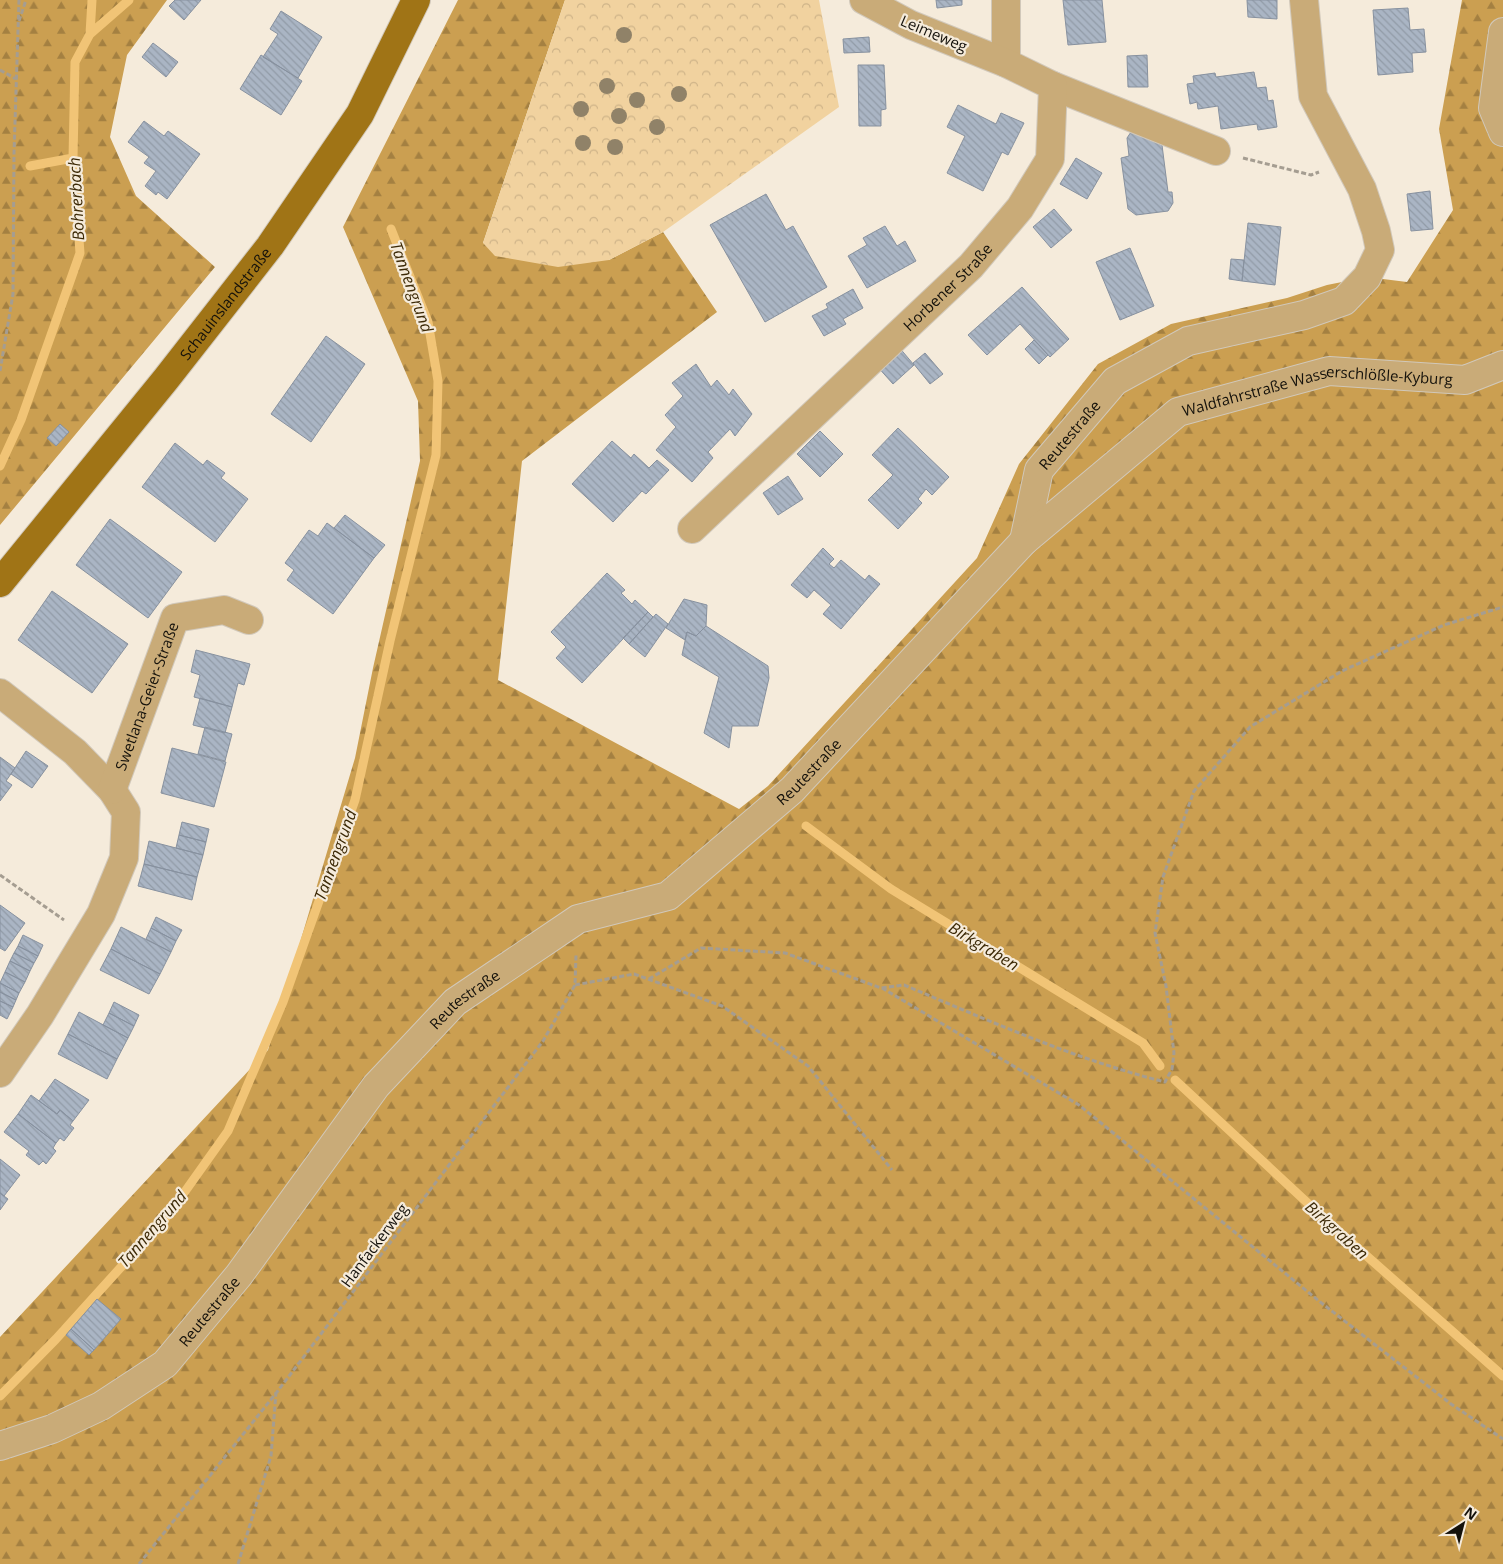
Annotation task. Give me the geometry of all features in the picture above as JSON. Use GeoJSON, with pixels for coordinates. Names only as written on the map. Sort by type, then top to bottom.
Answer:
{"type":"FeatureCollection","features":[{"type":"Feature","properties":{"kind":"main road","name":"Schauinslandstraße"},"geometry":{"type":"LineString","coordinates":[[0,583],[166,379],[270,246],[360,114],[416,0]]}},
{"type":"Feature","properties":{"kind":"street","name":"Leimeweg"},"geometry":{"type":"LineString","coordinates":[[864,0],[911,25],[1006,63]]}},
{"type":"Feature","properties":{"kind":"street"},"geometry":{"type":"LineString","coordinates":[[1006,0],[1006,63],[1053,86],[1216,151]]}},
{"type":"Feature","properties":{"kind":"street","name":"Reutestraße"},"geometry":{"type":"LineString","coordinates":[[0,1446],[52,1429],[101,1406],[165,1364],[239,1275],[376,1086],[455,1002],[578,919],[668,896],[792,790],[1024,541],[1039,470],[1115,381],[1188,341],[1304,315],[1344,301],[1367,277],[1380,250],[1376,231],[1362,189],[1313,96],[1304,0]]}},
{"type":"Feature","properties":{"kind":"street"},"geometry":{"type":"LineString","coordinates":[[1503,32],[1493,108],[1503,132]]}},
{"type":"Feature","properties":{"kind":"street","name":"Horbener Straße"},"geometry":{"type":"LineString","coordinates":[[692,529],[971,266],[1020,208],[1050,159],[1053,86]]}},
{"type":"Feature","properties":{"kind":"street","name":"Waldfahrstraße Wasserschlößle-Kyburg"},"geometry":{"type":"LineString","coordinates":[[1024,541],[1178,412],[1329,371],[1465,380],[1503,365]]}},
{"type":"Feature","properties":{"kind":"street","name":"Swetlana-Geier-Straße"},"geometry":{"type":"LineString","coordinates":[[112,790],[175,618],[224,610],[250,620]]}},
{"type":"Feature","properties":{"kind":"street","name":"Swetlana-Geier-Straße"},"geometry":{"type":"LineString","coordinates":[[0,694],[74,752],[112,790],[126,812],[124,858],[101,914],[40,1015],[0,1073]]}},
{"type":"Feature","properties":{"kind":"path"},"geometry":{"type":"LineString","coordinates":[[0,371],[13,294],[19,0]]}},
{"type":"Feature","properties":{"kind":"path"},"geometry":{"type":"LineString","coordinates":[[17,27],[26,0]]}},
{"type":"Feature","properties":{"kind":"path"},"geometry":{"type":"LineString","coordinates":[[0,70],[16,79]]}},
{"type":"Feature","properties":{"kind":"path"},"geometry":{"type":"LineString","coordinates":[[1216,151],[1311,175],[1347,162]]}},
{"type":"Feature","properties":{"kind":"path"},"geometry":{"type":"LineString","coordinates":[[881,988],[904,985],[1056,1048],[1130,1073],[1164,1082],[1172,1069],[1174,1053],[1166,986],[1155,933],[1163,878],[1194,791],[1250,726],[1342,671],[1444,625],[1503,608]]}},
{"type":"Feature","properties":{"kind":"path"},"geometry":{"type":"LineString","coordinates":[[0,875],[87,937]]}},
{"type":"Feature","properties":{"kind":"path","name":"Hanfackerweg"},"geometry":{"type":"LineString","coordinates":[[139,1564],[276,1392],[543,1041],[575,985],[578,919]]}},
{"type":"Feature","properties":{"kind":"path"},"geometry":{"type":"LineString","coordinates":[[649,979],[701,948],[785,953],[881,988],[1079,1105],[1319,1301],[1451,1404],[1503,1439]]}},
{"type":"Feature","properties":{"kind":"path"},"geometry":{"type":"LineString","coordinates":[[575,985],[634,974],[722,1006],[808,1066],[892,1170]]}},
{"type":"Feature","properties":{"kind":"path"},"geometry":{"type":"LineString","coordinates":[[238,1564],[271,1456],[276,1392]]}},
{"type":"Feature","properties":{"kind":"green space"},"geometry":{"type":"Polygon","coordinates":[[[0,0],[167,0],[127,55],[110,137],[136,196],[215,267],[0,525],[0,0]]]}},
{"type":"Feature","properties":{"kind":"green space"},"geometry":{"type":"Polygon","coordinates":[[[458,0],[565,0],[483,243],[609,260],[663,232],[717,312],[522,461],[498,680],[739,809],[768,786],[977,558],[1019,464],[1098,364],[1171,324],[1287,298],[1327,285],[1367,277],[1407,282],[1453,210],[1439,129],[1462,0],[1503,0],[1503,1564],[0,1564],[0,1337],[268,1050],[355,758],[373,668],[420,461],[418,401],[343,227],[458,0]]]}},
{"type":"Feature","properties":{"kind":"green space"},"geometry":{"type":"Polygon","coordinates":[[[565,0],[819,0],[839,107],[663,232],[609,260],[558,267],[495,256],[483,243],[565,0]]]}},
{"type":"Feature","properties":{"kind":"building"},"geometry":{"type":"Polygon","coordinates":[[[175,0],[201,0],[184,20],[169,6],[175,0]]]}},
{"type":"Feature","properties":{"kind":"building"},"geometry":{"type":"Polygon","coordinates":[[[936,0],[962,0],[962,5],[937,8],[936,0]]]}},
{"type":"Feature","properties":{"kind":"building"},"geometry":{"type":"Polygon","coordinates":[[[1063,0],[1102,0],[1106,42],[1068,45],[1063,0]]]}},
{"type":"Feature","properties":{"kind":"building"},"geometry":{"type":"Polygon","coordinates":[[[1247,0],[1277,0],[1277,19],[1248,17],[1247,0]]]}},
{"type":"Feature","properties":{"kind":"building"},"geometry":{"type":"Polygon","coordinates":[[[1408,8],[1410,30],[1424,29],[1426,52],[1412,53],[1413,72],[1378,75],[1373,10],[1408,8]]]}},
{"type":"Feature","properties":{"kind":"building"},"geometry":{"type":"Polygon","coordinates":[[[281,11],[322,37],[298,78],[263,57],[278,34],[270,29],[281,11]]]}},
{"type":"Feature","properties":{"kind":"building"},"geometry":{"type":"Polygon","coordinates":[[[869,37],[870,52],[844,53],[843,39],[869,37]]]}},
{"type":"Feature","properties":{"kind":"building"},"geometry":{"type":"Polygon","coordinates":[[[153,43],[178,62],[166,77],[142,57],[153,43]]]}},
{"type":"Feature","properties":{"kind":"building"},"geometry":{"type":"Polygon","coordinates":[[[261,55],[302,81],[281,115],[240,89],[261,55]]]}},
{"type":"Feature","properties":{"kind":"building"},"geometry":{"type":"Polygon","coordinates":[[[1147,55],[1148,87],[1128,87],[1127,56],[1147,55]]]}},
{"type":"Feature","properties":{"kind":"building"},"geometry":{"type":"Polygon","coordinates":[[[858,65],[884,65],[886,109],[881,110],[881,126],[859,126],[858,65]]]}},
{"type":"Feature","properties":{"kind":"building"},"geometry":{"type":"Polygon","coordinates":[[[1254,72],[1257,88],[1266,87],[1268,101],[1273,100],[1277,127],[1258,130],[1257,124],[1221,129],[1218,106],[1198,109],[1197,102],[1190,104],[1187,84],[1194,83],[1193,76],[1215,73],[1216,77],[1254,72]]]}},
{"type":"Feature","properties":{"kind":"building"},"geometry":{"type":"Polygon","coordinates":[[[958,105],[996,124],[1001,113],[1024,123],[1008,155],[1002,152],[983,191],[947,173],[965,136],[947,127],[958,105]]]}},
{"type":"Feature","properties":{"kind":"building"},"geometry":{"type":"Polygon","coordinates":[[[144,121],[164,136],[168,131],[200,154],[167,199],[158,192],[156,195],[145,186],[156,171],[144,163],[149,157],[128,142],[144,121]]]}},
{"type":"Feature","properties":{"kind":"building"},"geometry":{"type":"Polygon","coordinates":[[[1131,132],[1162,145],[1168,192],[1172,192],[1173,203],[1168,211],[1136,215],[1128,209],[1121,158],[1129,156],[1127,138],[1131,132]]]}},
{"type":"Feature","properties":{"kind":"building"},"geometry":{"type":"Polygon","coordinates":[[[1076,158],[1102,173],[1087,199],[1060,184],[1076,158]]]}},
{"type":"Feature","properties":{"kind":"building"},"geometry":{"type":"Polygon","coordinates":[[[1430,191],[1433,229],[1411,231],[1407,194],[1430,191]]]}},
{"type":"Feature","properties":{"kind":"building"},"geometry":{"type":"Polygon","coordinates":[[[766,194],[786,230],[793,226],[827,287],[765,322],[710,225],[766,194]]]}},
{"type":"Feature","properties":{"kind":"building"},"geometry":{"type":"Polygon","coordinates":[[[1054,209],[1072,230],[1051,248],[1033,227],[1054,209]]]}},
{"type":"Feature","properties":{"kind":"building"},"geometry":{"type":"Polygon","coordinates":[[[1248,223],[1281,227],[1275,285],[1242,281],[1248,223]]]}},
{"type":"Feature","properties":{"kind":"building"},"geometry":{"type":"Polygon","coordinates":[[[885,226],[897,246],[905,241],[916,261],[867,288],[848,256],[867,245],[863,238],[885,226]]]}},
{"type":"Feature","properties":{"kind":"building"},"geometry":{"type":"Polygon","coordinates":[[[1130,248],[1154,306],[1120,320],[1096,262],[1130,248]]]}},
{"type":"Feature","properties":{"kind":"building"},"geometry":{"type":"Polygon","coordinates":[[[1231,259],[1244,260],[1242,281],[1229,279],[1231,259]]]}},
{"type":"Feature","properties":{"kind":"building"},"geometry":{"type":"Polygon","coordinates":[[[1022,287],[1069,339],[1050,357],[1020,324],[987,355],[968,335],[1022,287]]]}},
{"type":"Feature","properties":{"kind":"building"},"geometry":{"type":"Polygon","coordinates":[[[853,289],[863,308],[843,319],[846,324],[824,336],[812,316],[828,308],[826,304],[853,289]]]}},
{"type":"Feature","properties":{"kind":"building"},"geometry":{"type":"Polygon","coordinates":[[[326,336],[365,364],[311,442],[271,414],[326,336]]]}},
{"type":"Feature","properties":{"kind":"building"},"geometry":{"type":"Polygon","coordinates":[[[1034,340],[1048,355],[1039,364],[1025,349],[1034,340]]]}},
{"type":"Feature","properties":{"kind":"building"},"geometry":{"type":"Polygon","coordinates":[[[898,346],[914,365],[893,384],[876,365],[898,346]]]}},
{"type":"Feature","properties":{"kind":"building"},"geometry":{"type":"Polygon","coordinates":[[[925,353],[943,374],[930,384],[913,363],[925,353]]]}},
{"type":"Feature","properties":{"kind":"building"},"geometry":{"type":"Polygon","coordinates":[[[696,364],[711,387],[717,380],[729,395],[733,389],[752,414],[735,436],[730,429],[708,452],[713,458],[692,482],[656,450],[676,427],[665,415],[683,396],[672,383],[696,364]]]}},
{"type":"Feature","properties":{"kind":"building"},"geometry":{"type":"Polygon","coordinates":[[[60,424],[69,432],[56,446],[47,438],[60,424]]]}},
{"type":"Feature","properties":{"kind":"building"},"geometry":{"type":"Polygon","coordinates":[[[898,428],[949,477],[932,495],[926,489],[918,499],[922,503],[898,529],[868,500],[893,475],[872,455],[898,428]]]}},
{"type":"Feature","properties":{"kind":"building"},"geometry":{"type":"Polygon","coordinates":[[[820,431],[843,454],[820,477],[797,454],[820,431]]]}},
{"type":"Feature","properties":{"kind":"building"},"geometry":{"type":"Polygon","coordinates":[[[612,441],[631,458],[634,454],[649,468],[657,460],[669,470],[646,494],[642,491],[613,522],[572,484],[612,441]]]}},
{"type":"Feature","properties":{"kind":"building"},"geometry":{"type":"Polygon","coordinates":[[[175,443],[203,465],[207,460],[225,473],[221,478],[248,499],[215,542],[142,487],[175,443]]]}},
{"type":"Feature","properties":{"kind":"building"},"geometry":{"type":"Polygon","coordinates":[[[788,476],[803,499],[778,515],[763,493],[788,476]]]}},
{"type":"Feature","properties":{"kind":"building"},"geometry":{"type":"Polygon","coordinates":[[[345,515],[385,545],[374,558],[334,528],[345,515]]]}},
{"type":"Feature","properties":{"kind":"building"},"geometry":{"type":"Polygon","coordinates":[[[110,519],[182,572],[148,618],[76,565],[110,519]]]}},
{"type":"Feature","properties":{"kind":"building"},"geometry":{"type":"Polygon","coordinates":[[[327,523],[374,558],[333,614],[287,580],[294,570],[285,563],[309,530],[318,536],[327,523]]]}},
{"type":"Feature","properties":{"kind":"building"},"geometry":{"type":"Polygon","coordinates":[[[823,548],[834,559],[829,564],[834,568],[841,560],[865,580],[869,575],[880,584],[841,629],[823,614],[831,605],[814,590],[807,598],[791,585],[823,548]]]}},
{"type":"Feature","properties":{"kind":"building"},"geometry":{"type":"Polygon","coordinates":[[[607,573],[625,590],[621,593],[632,604],[635,600],[648,612],[582,683],[556,658],[566,647],[551,632],[607,573]]]}},
{"type":"Feature","properties":{"kind":"building"},"geometry":{"type":"Polygon","coordinates":[[[52,591],[128,644],[92,693],[18,640],[52,591]]]}},
{"type":"Feature","properties":{"kind":"building"},"geometry":{"type":"Polygon","coordinates":[[[684,599],[707,605],[706,626],[696,636],[687,632],[685,640],[666,628],[684,599]]]}},
{"type":"Feature","properties":{"kind":"building"},"geometry":{"type":"Polygon","coordinates":[[[648,612],[653,617],[629,644],[623,638],[648,612]]]}},
{"type":"Feature","properties":{"kind":"building"},"geometry":{"type":"Polygon","coordinates":[[[656,614],[668,624],[645,657],[629,644],[656,614]]]}},
{"type":"Feature","properties":{"kind":"building"},"geometry":{"type":"Polygon","coordinates":[[[706,626],[768,666],[769,678],[758,726],[732,726],[729,748],[704,733],[719,677],[682,655],[687,632],[696,636],[706,626]]]}},
{"type":"Feature","properties":{"kind":"building"},"geometry":{"type":"Polygon","coordinates":[[[196,650],[250,664],[244,685],[238,683],[232,707],[194,697],[200,675],[191,672],[196,650]]]}},
{"type":"Feature","properties":{"kind":"building"},"geometry":{"type":"Polygon","coordinates":[[[200,698],[232,707],[225,733],[193,725],[200,698]]]}},
{"type":"Feature","properties":{"kind":"building"},"geometry":{"type":"Polygon","coordinates":[[[205,727],[232,734],[225,761],[198,754],[205,727]]]}},
{"type":"Feature","properties":{"kind":"building"},"geometry":{"type":"Polygon","coordinates":[[[172,748],[226,762],[214,807],[161,793],[172,748]]]}},
{"type":"Feature","properties":{"kind":"building"},"geometry":{"type":"Polygon","coordinates":[[[26,751],[48,766],[32,788],[11,774],[26,751]]]}},
{"type":"Feature","properties":{"kind":"building"},"geometry":{"type":"Polygon","coordinates":[[[0,757],[15,768],[6,781],[12,785],[0,801],[0,757]]]}},
{"type":"Feature","properties":{"kind":"building"},"geometry":{"type":"Polygon","coordinates":[[[182,822],[209,829],[206,842],[179,835],[182,822]]]}},
{"type":"Feature","properties":{"kind":"building"},"geometry":{"type":"Polygon","coordinates":[[[179,835],[206,842],[203,855],[176,848],[179,835]]]}},
{"type":"Feature","properties":{"kind":"building"},"geometry":{"type":"Polygon","coordinates":[[[149,841],[203,855],[197,877],[144,864],[149,841]]]}},
{"type":"Feature","properties":{"kind":"building"},"geometry":{"type":"Polygon","coordinates":[[[144,864],[197,877],[192,900],[138,886],[144,864]]]}},
{"type":"Feature","properties":{"kind":"building"},"geometry":{"type":"Polygon","coordinates":[[[0,905],[25,923],[5,951],[0,948],[0,905]]]}},
{"type":"Feature","properties":{"kind":"building"},"geometry":{"type":"Polygon","coordinates":[[[156,917],[182,930],[176,941],[151,928],[156,917]]]}},
{"type":"Feature","properties":{"kind":"building"},"geometry":{"type":"Polygon","coordinates":[[[121,927],[171,952],[160,974],[111,949],[121,927]]]}},
{"type":"Feature","properties":{"kind":"building"},"geometry":{"type":"Polygon","coordinates":[[[151,928],[176,941],[171,952],[146,939],[151,928]]]}},
{"type":"Feature","properties":{"kind":"building"},"geometry":{"type":"Polygon","coordinates":[[[23,935],[43,945],[38,956],[18,946],[23,935]]]}},
{"type":"Feature","properties":{"kind":"building"},"geometry":{"type":"Polygon","coordinates":[[[18,946],[38,956],[34,963],[14,953],[18,946]]]}},
{"type":"Feature","properties":{"kind":"building"},"geometry":{"type":"Polygon","coordinates":[[[111,949],[160,974],[149,994],[100,970],[111,949]]]}},
{"type":"Feature","properties":{"kind":"building"},"geometry":{"type":"Polygon","coordinates":[[[14,953],[34,963],[30,971],[10,961],[14,953]]]}},
{"type":"Feature","properties":{"kind":"building"},"geometry":{"type":"Polygon","coordinates":[[[10,961],[30,971],[25,982],[5,972],[10,961]]]}},
{"type":"Feature","properties":{"kind":"building"},"geometry":{"type":"Polygon","coordinates":[[[5,972],[25,982],[19,993],[0,983],[5,972]]]}},
{"type":"Feature","properties":{"kind":"building"},"geometry":{"type":"Polygon","coordinates":[[[0,983],[19,993],[16,1000],[0,992],[0,983]]]}},
{"type":"Feature","properties":{"kind":"building"},"geometry":{"type":"Polygon","coordinates":[[[0,992],[16,1000],[13,1007],[0,1001],[0,992]]]}},
{"type":"Feature","properties":{"kind":"building"},"geometry":{"type":"Polygon","coordinates":[[[0,1001],[13,1007],[7,1019],[0,1015],[0,1001]]]}},
{"type":"Feature","properties":{"kind":"building"},"geometry":{"type":"Polygon","coordinates":[[[114,1002],[139,1015],[134,1026],[109,1013],[114,1002]]]}},
{"type":"Feature","properties":{"kind":"building"},"geometry":{"type":"Polygon","coordinates":[[[79,1012],[128,1038],[117,1059],[68,1034],[79,1012]]]}},
{"type":"Feature","properties":{"kind":"building"},"geometry":{"type":"Polygon","coordinates":[[[109,1013],[134,1026],[128,1038],[103,1025],[109,1013]]]}},
{"type":"Feature","properties":{"kind":"building"},"geometry":{"type":"Polygon","coordinates":[[[68,1034],[117,1059],[107,1079],[58,1054],[68,1034]]]}},
{"type":"Feature","properties":{"kind":"building"},"geometry":{"type":"Polygon","coordinates":[[[55,1079],[89,1100],[73,1121],[60,1110],[57,1114],[39,1101],[55,1079]]]}},
{"type":"Feature","properties":{"kind":"building"},"geometry":{"type":"Polygon","coordinates":[[[31,1095],[57,1114],[60,1110],[73,1121],[70,1125],[74,1128],[64,1141],[60,1138],[56,1143],[18,1114],[31,1095]]]}},
{"type":"Feature","properties":{"kind":"building"},"geometry":{"type":"Polygon","coordinates":[[[18,1114],[56,1143],[53,1148],[56,1151],[46,1164],[43,1161],[39,1165],[26,1155],[29,1151],[4,1132],[18,1114]]]}},
{"type":"Feature","properties":{"kind":"building"},"geometry":{"type":"Polygon","coordinates":[[[0,1159],[20,1175],[4,1196],[0,1193],[0,1159]]]}},
{"type":"Feature","properties":{"kind":"building"},"geometry":{"type":"Polygon","coordinates":[[[0,1193],[8,1199],[0,1210],[0,1193]]]}},
{"type":"Feature","properties":{"kind":"building"},"geometry":{"type":"Polygon","coordinates":[[[97,1299],[121,1319],[94,1350],[71,1329],[97,1299]]]}},
{"type":"Feature","properties":{"kind":"building"},"geometry":{"type":"Polygon","coordinates":[[[71,1329],[94,1350],[89,1355],[66,1335],[71,1329]]]}},
{"type":"Feature","properties":{"kind":"waterway"},"geometry":{"type":"LineString","coordinates":[[90,34],[92,0]]}},
{"type":"Feature","properties":{"kind":"waterway","name":"Bohrerbach"},"geometry":{"type":"LineString","coordinates":[[0,466],[21,420],[80,253],[73,158],[75,62],[90,34],[129,0]]}},
{"type":"Feature","properties":{"kind":"waterway"},"geometry":{"type":"LineString","coordinates":[[30,166],[73,158]]}},
{"type":"Feature","properties":{"kind":"waterway","name":"Tannengrund"},"geometry":{"type":"LineString","coordinates":[[0,1396],[56,1339],[169,1214],[228,1131],[283,1002],[355,800],[390,641],[436,455],[438,381],[428,322],[391,229]]}},
{"type":"Feature","properties":{"kind":"waterway","name":"Birkgraben"},"geometry":{"type":"LineString","coordinates":[[806,826],[891,889],[1143,1043],[1160,1066]]}},
{"type":"Feature","properties":{"kind":"waterway","name":"Birkgraben"},"geometry":{"type":"LineString","coordinates":[[1175,1080],[1327,1221],[1503,1376]]}}]}
